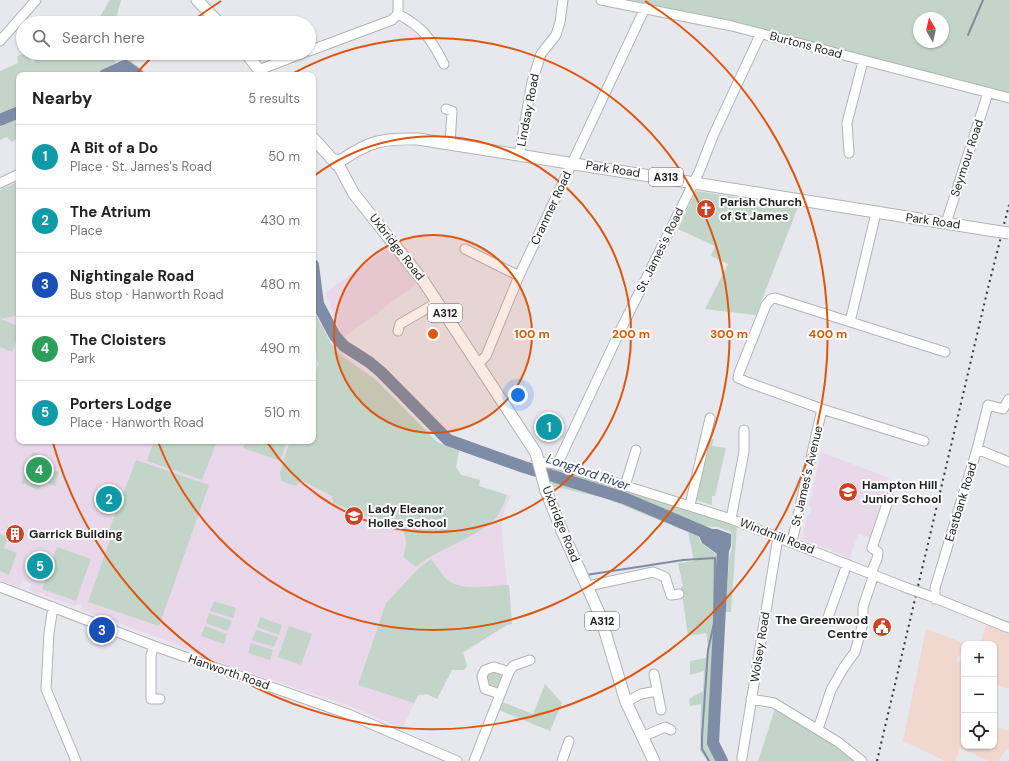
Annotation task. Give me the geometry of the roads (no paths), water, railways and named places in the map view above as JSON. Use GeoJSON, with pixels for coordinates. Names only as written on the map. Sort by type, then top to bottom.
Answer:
{"type":"FeatureCollection","features":[{"type":"Feature","properties":{"kind":"main road"},"geometry":{"type":"LineString","coordinates":[[197,0],[212,16]]}},
{"type":"Feature","properties":{"kind":"main road"},"geometry":{"type":"LineString","coordinates":[[251,60],[260,72]]}},
{"type":"Feature","properties":{"kind":"main road","name":"Park Road"},"geometry":{"type":"LineString","coordinates":[[339,163],[360,148],[376,141],[392,138],[450,144],[1009,233]]}},
{"type":"Feature","properties":{"kind":"main road","name":"Uxbridge Road"},"geometry":{"type":"LineString","coordinates":[[316,141],[332,159],[339,163],[354,194],[408,261],[438,302],[536,453],[544,483],[562,531],[600,615],[626,702],[654,761]]}},
{"type":"Feature","properties":{"kind":"street"},"geometry":{"type":"LineString","coordinates":[[22,16],[36,0]]}},
{"type":"Feature","properties":{"kind":"street"},"geometry":{"type":"LineString","coordinates":[[316,48],[392,20],[398,14],[398,0]]}},
{"type":"Feature","properties":{"kind":"street","name":"Lindsay Road"},"geometry":{"type":"LineString","coordinates":[[519,155],[532,82],[541,54],[556,35],[560,22],[563,0]]}},
{"type":"Feature","properties":{"kind":"street","name":"Burtons Road"},"geometry":{"type":"LineString","coordinates":[[601,0],[761,33],[863,61],[1009,98]]}},
{"type":"Feature","properties":{"kind":"street","name":"Cranmer Road"},"geometry":{"type":"LineString","coordinates":[[478,364],[486,356],[519,276],[645,8]]}},
{"type":"Feature","properties":{"kind":"street"},"geometry":{"type":"LineString","coordinates":[[398,14],[413,22],[431,39],[444,64]]}},
{"type":"Feature","properties":{"kind":"street"},"geometry":{"type":"LineString","coordinates":[[0,41],[16,23]]}},
{"type":"Feature","properties":{"kind":"street","name":"St. James's Road"},"geometry":{"type":"LineString","coordinates":[[557,465],[620,331],[694,182],[713,136],[761,33]]}},
{"type":"Feature","properties":{"kind":"street"},"geometry":{"type":"LineString","coordinates":[[262,72],[270,65],[284,60]]}},
{"type":"Feature","properties":{"kind":"street"},"geometry":{"type":"LineString","coordinates":[[849,153],[847,123],[863,61]]}},
{"type":"Feature","properties":{"kind":"street","name":"Seymour Road"},"geometry":{"type":"LineString","coordinates":[[946,223],[988,93]]}},
{"type":"Feature","properties":{"kind":"street"},"geometry":{"type":"LineString","coordinates":[[446,109],[452,111],[450,144]]}},
{"type":"Feature","properties":{"kind":"street"},"geometry":{"type":"LineString","coordinates":[[0,183],[16,175]]}},
{"type":"Feature","properties":{"kind":"street"},"geometry":{"type":"LineString","coordinates":[[850,322],[876,213]]}},
{"type":"Feature","properties":{"kind":"street"},"geometry":{"type":"LineString","coordinates":[[465,250],[519,276]]}},
{"type":"Feature","properties":{"kind":"street","name":"St James's Avenue"},"geometry":{"type":"LineString","coordinates":[[924,441],[822,409],[738,378],[740,369],[766,305],[771,299],[776,298],[945,352]]}},
{"type":"Feature","properties":{"kind":"street"},"geometry":{"type":"LineString","coordinates":[[398,331],[400,324],[438,302]]}},
{"type":"Feature","properties":{"kind":"street","name":"Eastbank Road"},"geometry":{"type":"LineString","coordinates":[[932,597],[936,588],[977,449],[988,405],[1003,409],[1009,399]]}},
{"type":"Feature","properties":{"kind":"street","name":"St James's Avenue"},"geometry":{"type":"LineString","coordinates":[[792,542],[822,409]]}},
{"type":"Feature","properties":{"kind":"street"},"geometry":{"type":"LineString","coordinates":[[690,505],[710,418]]}},
{"type":"Feature","properties":{"kind":"street"},"geometry":{"type":"LineString","coordinates":[[731,519],[744,452],[744,430]]}},
{"type":"Feature","properties":{"kind":"street"},"geometry":{"type":"LineString","coordinates":[[977,449],[1009,462]]}},
{"type":"Feature","properties":{"kind":"street"},"geometry":{"type":"LineString","coordinates":[[625,486],[636,450]]}},
{"type":"Feature","properties":{"kind":"street","name":"Windmill Road"},"geometry":{"type":"LineString","coordinates":[[539,464],[557,465],[690,505],[731,519],[1009,628]]}},
{"type":"Feature","properties":{"kind":"street"},"geometry":{"type":"LineString","coordinates":[[818,729],[831,690],[844,667],[855,652],[864,623],[863,607],[878,552],[872,548],[889,498]]}},
{"type":"Feature","properties":{"kind":"street","name":"Wolsey Road"},"geometry":{"type":"LineString","coordinates":[[742,758],[778,537]]}},
{"type":"Feature","properties":{"kind":"street"},"geometry":{"type":"LineString","coordinates":[[827,620],[847,564]]}},
{"type":"Feature","properties":{"kind":"street"},"geometry":{"type":"LineString","coordinates":[[588,586],[653,572],[664,577],[671,595],[679,594]]}},
{"type":"Feature","properties":{"kind":"street","name":"Hanworth Road"},"geometry":{"type":"LineString","coordinates":[[0,587],[154,646],[348,714],[457,761]]}},
{"type":"Feature","properties":{"kind":"street"},"geometry":{"type":"LineString","coordinates":[[53,607],[49,633],[46,689],[76,761]]}},
{"type":"Feature","properties":{"kind":"street"},"geometry":{"type":"LineString","coordinates":[[154,646],[151,655],[151,699],[160,699]]}},
{"type":"Feature","properties":{"kind":"street"},"geometry":{"type":"LineString","coordinates":[[474,761],[509,672],[513,666],[530,660]]}},
{"type":"Feature","properties":{"kind":"street"},"geometry":{"type":"LineString","coordinates":[[500,694],[485,689],[482,676],[485,670],[494,667],[509,672]]}},
{"type":"Feature","properties":{"kind":"street"},"geometry":{"type":"LineString","coordinates":[[654,674],[661,710]]}},
{"type":"Feature","properties":{"kind":"street"},"geometry":{"type":"LineString","coordinates":[[626,702],[641,694],[657,691]]}},
{"type":"Feature","properties":{"kind":"street"},"geometry":{"type":"LineString","coordinates":[[751,699],[774,703],[838,742],[862,761]]}},
{"type":"Feature","properties":{"kind":"street"},"geometry":{"type":"LineString","coordinates":[[642,737],[667,726]]}},
{"type":"Feature","properties":{"kind":"street"},"geometry":{"type":"LineString","coordinates":[[562,761],[570,741]]}},
{"type":"Feature","properties":{"kind":"water"},"geometry":{"type":"Polygon","coordinates":[[[696,529],[717,529],[731,534],[731,546],[723,567],[720,556],[702,543],[696,529]]]}},
{"type":"Feature","properties":{"kind":"waterway"},"geometry":{"type":"LineString","coordinates":[[968,35],[983,0]]}},
{"type":"Feature","properties":{"kind":"waterway","name":"Longford River"},"geometry":{"type":"LineString","coordinates":[[112,72],[125,66],[134,72]]}},
{"type":"Feature","properties":{"kind":"waterway","name":"Longford River"},"geometry":{"type":"LineString","coordinates":[[0,120],[16,113]]}},
{"type":"Feature","properties":{"kind":"waterway","name":"Longford River"},"geometry":{"type":"LineString","coordinates":[[316,288],[318,304],[335,336],[344,346],[369,362],[381,372],[448,440],[524,467],[624,498],[711,535]]}},
{"type":"Feature","properties":{"kind":"waterway","name":"Longford River"},"geometry":{"type":"LineString","coordinates":[[722,761],[713,743],[723,550]]}},
{"type":"Feature","properties":{"kind":"waterway"},"geometry":{"type":"LineString","coordinates":[[586,575],[683,560],[715,558],[714,623],[708,650],[702,736],[702,749],[709,761]]}},
{"type":"Feature","properties":{"kind":"railway"},"geometry":{"type":"LineString","coordinates":[[877,761],[988,288],[1009,205]]}},
{"type":"Feature","properties":{"kind":"place","name":"Parish Church of St James"},"geometry":{"type":"Point","coordinates":[706,209]}},
{"type":"Feature","properties":{"kind":"place","name":"A Bit of a Do"},"geometry":{"type":"Point","coordinates":[549,427]}},
{"type":"Feature","properties":{"kind":"place","name":"The Cloisters"},"geometry":{"type":"Point","coordinates":[39,470]}},
{"type":"Feature","properties":{"kind":"place","name":"Hampton Hill Junior School"},"geometry":{"type":"Point","coordinates":[848,492]}},
{"type":"Feature","properties":{"kind":"place","name":"The Atrium"},"geometry":{"type":"Point","coordinates":[109,499]}},
{"type":"Feature","properties":{"kind":"place","name":"Lady Eleanor Holles School"},"geometry":{"type":"Point","coordinates":[354,516]}},
{"type":"Feature","properties":{"kind":"place","name":"Garrick Building"},"geometry":{"type":"Point","coordinates":[15,534]}},
{"type":"Feature","properties":{"kind":"place","name":"Porters Lodge"},"geometry":{"type":"Point","coordinates":[40,566]}},
{"type":"Feature","properties":{"kind":"place","name":"The Greenwood Centre"},"geometry":{"type":"Point","coordinates":[882,627]}},
{"type":"Feature","properties":{"kind":"place","name":"Nightingale Road"},"geometry":{"type":"Point","coordinates":[102,630]}}]}
